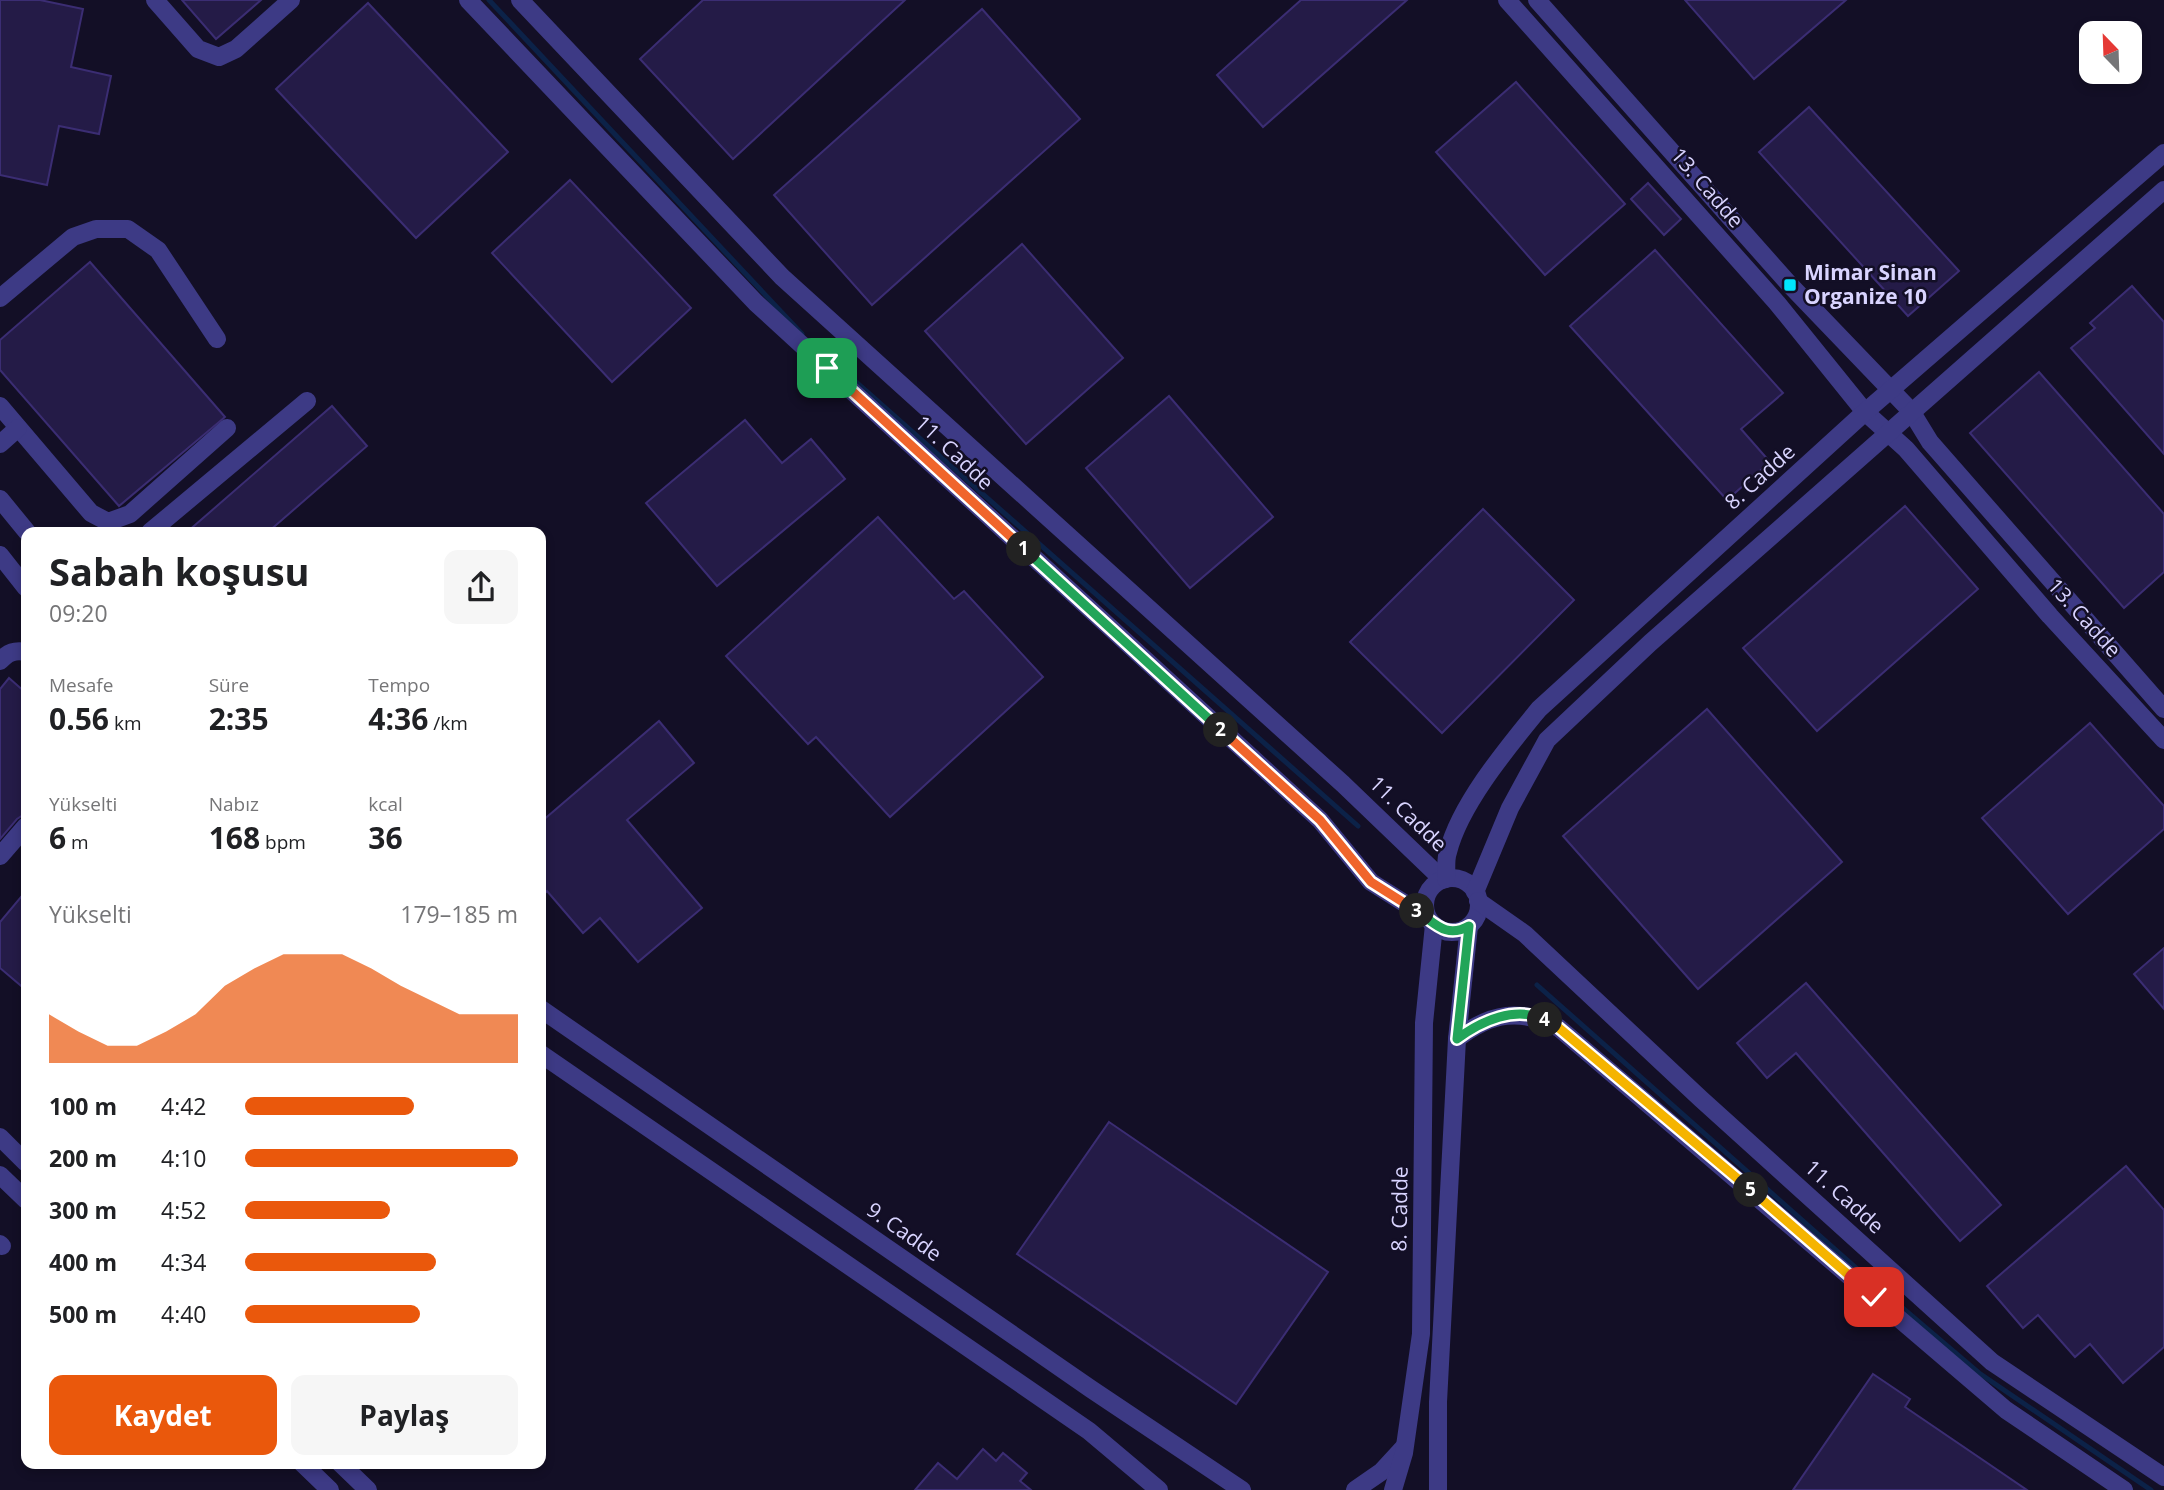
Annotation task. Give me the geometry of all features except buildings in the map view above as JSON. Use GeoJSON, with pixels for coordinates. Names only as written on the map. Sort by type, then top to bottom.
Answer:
{"type":"FeatureCollection","features":[{"type":"Feature","properties":{"kind":"street"},"geometry":{"type":"LineString","coordinates":[[155,0],[198,49],[219,57],[236,49],[291,0]]}},
{"type":"Feature","properties":{"kind":"street","name":"11. Cadde"},"geometry":{"type":"LineString","coordinates":[[468,0],[756,303],[1320,820],[1371,882],[1431,922]]}},
{"type":"Feature","properties":{"kind":"street","name":"11. Cadde"},"geometry":{"type":"LineString","coordinates":[[520,0],[782,277],[1343,783],[1445,879]]}},
{"type":"Feature","properties":{"kind":"street","name":"13. Cadde"},"geometry":{"type":"LineString","coordinates":[[1507,0],[1759,282],[1865,412],[1906,449],[2050,615],[2164,740]]}},
{"type":"Feature","properties":{"kind":"street","name":"13. Cadde"},"geometry":{"type":"LineString","coordinates":[[1537,0],[1790,285],[1911,411],[1930,442],[2164,709]]}},
{"type":"Feature","properties":{"kind":"street","name":"8. Cadde"},"geometry":{"type":"LineString","coordinates":[[1445,879],[1447,853],[1472,801],[1494,766],[1539,709],[1865,412],[2164,153]]}},
{"type":"Feature","properties":{"kind":"street"},"geometry":{"type":"LineString","coordinates":[[1438,1490],[1438,1402],[1457,1039],[1469,926],[1478,910],[1477,896],[1510,808],[1547,740],[1650,643],[2164,190]]}},
{"type":"Feature","properties":{"kind":"street"},"geometry":{"type":"LineString","coordinates":[[0,298],[73,237],[96,229],[128,229],[158,250],[217,339]]}},
{"type":"Feature","properties":{"kind":"street"},"geometry":{"type":"LineString","coordinates":[[156,527],[307,401]]}},
{"type":"Feature","properties":{"kind":"street"},"geometry":{"type":"LineString","coordinates":[[0,406],[91,513],[108,522],[130,514],[227,428]]}},
{"type":"Feature","properties":{"kind":"street"},"geometry":{"type":"LineString","coordinates":[[0,444],[18,428]]}},
{"type":"Feature","properties":{"kind":"street"},"geometry":{"type":"LineString","coordinates":[[0,499],[23,527]]}},
{"type":"Feature","properties":{"kind":"street"},"geometry":{"type":"LineString","coordinates":[[0,555],[21,582]]}},
{"type":"Feature","properties":{"kind":"street"},"geometry":{"type":"LineString","coordinates":[[0,660],[6,654],[21,651]]}},
{"type":"Feature","properties":{"kind":"street"},"geometry":{"type":"LineString","coordinates":[[0,856],[21,832]]}},
{"type":"Feature","properties":{"kind":"street"},"geometry":{"type":"LineString","coordinates":[[1469,926],[1451,932],[1431,922],[1425,900],[1428,891],[1445,879],[1461,880],[1477,896]]}},
{"type":"Feature","properties":{"kind":"street","name":"11. Cadde"},"geometry":{"type":"LineString","coordinates":[[1477,896],[1525,934],[1992,1362],[2164,1477]]}},
{"type":"Feature","properties":{"kind":"street","name":"8. Cadde"},"geometry":{"type":"LineString","coordinates":[[1393,1490],[1406,1444],[1421,1334],[1424,1023],[1431,922]]}},
{"type":"Feature","properties":{"kind":"street","name":"9. Cadde"},"geometry":{"type":"LineString","coordinates":[[546,1012],[1079,1382],[1242,1490]]}},
{"type":"Feature","properties":{"kind":"street"},"geometry":{"type":"LineString","coordinates":[[1457,1039],[1483,1022],[1511,1015],[1537,1016],[1559,1028],[2006,1410],[2124,1490]]}},
{"type":"Feature","properties":{"kind":"street"},"geometry":{"type":"LineString","coordinates":[[546,1057],[1089,1431],[1159,1490]]}},
{"type":"Feature","properties":{"kind":"street"},"geometry":{"type":"LineString","coordinates":[[0,1138],[21,1158]]}},
{"type":"Feature","properties":{"kind":"street"},"geometry":{"type":"LineString","coordinates":[[0,1175],[21,1195]]}},
{"type":"Feature","properties":{"kind":"street"},"geometry":{"type":"LineString","coordinates":[[1355,1490],[1381,1472],[1406,1444]]}},
{"type":"Feature","properties":{"kind":"street"},"geometry":{"type":"LineString","coordinates":[[308,1469],[330,1490]]}},
{"type":"Feature","properties":{"kind":"street"},"geometry":{"type":"LineString","coordinates":[[346,1469],[368,1490]]}},
{"type":"Feature","properties":{"kind":"waterway"},"geometry":{"type":"LineString","coordinates":[[489,0],[802,334]]}},
{"type":"Feature","properties":{"kind":"waterway"},"geometry":{"type":"LineString","coordinates":[[820,350],[1358,826]]}},
{"type":"Feature","properties":{"kind":"waterway"},"geometry":{"type":"LineString","coordinates":[[1537,985],[1864,1275],[1979,1373],[2151,1490]]}},
{"type":"Feature","properties":{"kind":"place","name":"Mimar Sinan Organize 10"},"geometry":{"type":"Point","coordinates":[1790,285]}},
{"type":"Feature","properties":{"kind":"route"},"geometry":{"type":"LineString","coordinates":[[827,368],[1320,820],[1371,882],[1428,918],[1442,930],[1461,931],[1469,926],[1457,1039],[1483,1022],[1511,1015],[1537,1016],[1559,1028],[1678,1126],[1874,1297]]}}]}
